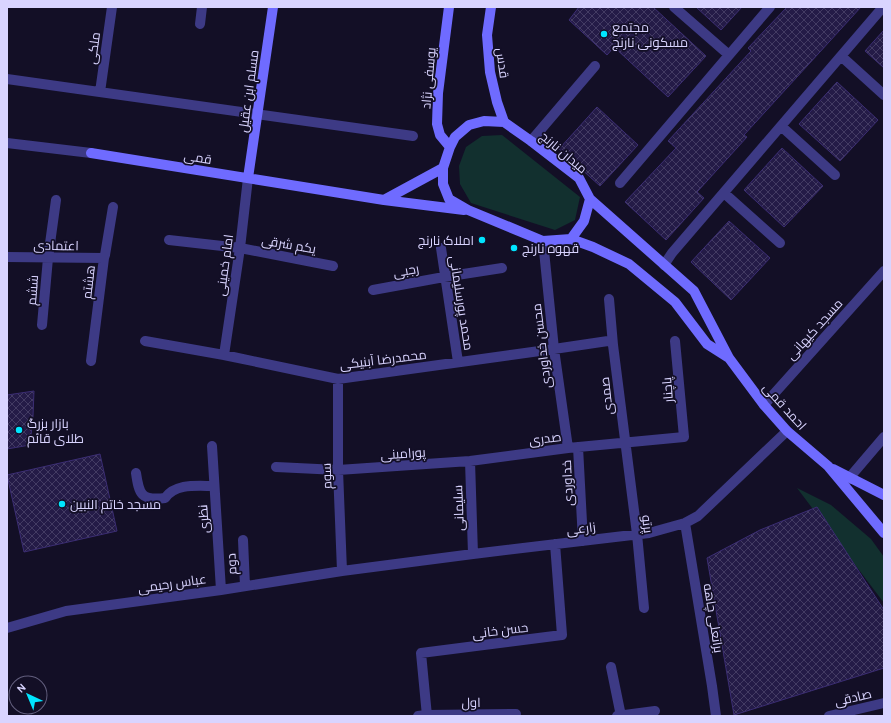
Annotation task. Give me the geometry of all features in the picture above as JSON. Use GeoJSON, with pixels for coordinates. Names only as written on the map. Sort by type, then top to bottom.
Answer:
{"type":"FeatureCollection","features":[{"type":"Feature","properties":{"kind":"street","name":"ملکی"},"geometry":{"type":"LineString","coordinates":[[100,92],[112,7]]}},
{"type":"Feature","properties":{"kind":"street"},"geometry":{"type":"LineString","coordinates":[[200,24],[202,7]]}},
{"type":"Feature","properties":{"kind":"street","name":"مسلم ابن عقیل"},"geometry":{"type":"LineString","coordinates":[[248,178],[273,7]]}},
{"type":"Feature","properties":{"kind":"street","name":"یوسفی نژاد"},"geometry":{"type":"LineString","coordinates":[[449,7],[438,93],[437,124],[440,135],[450,146]]}},
{"type":"Feature","properties":{"kind":"street","name":"قدس"},"geometry":{"type":"LineString","coordinates":[[491,7],[487,35],[490,72],[497,102],[504,122]]}},
{"type":"Feature","properties":{"kind":"street"},"geometry":{"type":"LineString","coordinates":[[674,7],[729,55]]}},
{"type":"Feature","properties":{"kind":"street"},"geometry":{"type":"LineString","coordinates":[[620,183],[770,7]]}},
{"type":"Feature","properties":{"kind":"street"},"geometry":{"type":"LineString","coordinates":[[664,265],[672,253],[883,7]]}},
{"type":"Feature","properties":{"kind":"street"},"geometry":{"type":"LineString","coordinates":[[841,56],[884,95]]}},
{"type":"Feature","properties":{"kind":"street"},"geometry":{"type":"LineString","coordinates":[[531,142],[595,66]]}},
{"type":"Feature","properties":{"kind":"street"},"geometry":{"type":"LineString","coordinates":[[7,79],[413,136]]}},
{"type":"Feature","properties":{"kind":"street"},"geometry":{"type":"LineString","coordinates":[[504,122],[484,121],[469,125],[455,137],[450,146],[443,168],[443,184],[449,199],[468,210],[543,241],[571,238],[629,264],[675,302],[707,344],[729,358]]}},
{"type":"Feature","properties":{"kind":"street","name":"میدان نارنج"},"geometry":{"type":"LineString","coordinates":[[504,122],[579,178],[590,199]]}},
{"type":"Feature","properties":{"kind":"street"},"geometry":{"type":"LineString","coordinates":[[781,126],[835,175]]}},
{"type":"Feature","properties":{"kind":"street","name":"قمی"},"geometry":{"type":"LineString","coordinates":[[7,143],[91,153],[384,200],[468,210]]}},
{"type":"Feature","properties":{"kind":"street"},"geometry":{"type":"LineString","coordinates":[[384,200],[443,168]]}},
{"type":"Feature","properties":{"kind":"street","name":"امام خمینی"},"geometry":{"type":"LineString","coordinates":[[224,355],[240,248],[248,178]]}},
{"type":"Feature","properties":{"kind":"street"},"geometry":{"type":"LineString","coordinates":[[724,192],[780,244]]}},
{"type":"Feature","properties":{"kind":"street"},"geometry":{"type":"LineString","coordinates":[[571,238],[584,221],[590,199],[694,291],[729,358]]}},
{"type":"Feature","properties":{"kind":"street","name":"ششم"},"geometry":{"type":"LineString","coordinates":[[42,325],[48,258],[56,200]]}},
{"type":"Feature","properties":{"kind":"street","name":"هشتم"},"geometry":{"type":"LineString","coordinates":[[91,361],[104,258],[113,207]]}},
{"type":"Feature","properties":{"kind":"street","name":"یکم شرقی"},"geometry":{"type":"LineString","coordinates":[[169,240],[240,248],[334,266]]}},
{"type":"Feature","properties":{"kind":"street","name":"محسن خداوردی"},"geometry":{"type":"LineString","coordinates":[[543,241],[554,349],[573,448]]}},
{"type":"Feature","properties":{"kind":"street","name":"محمد پورسلیمانی"},"geometry":{"type":"LineString","coordinates":[[441,248],[444,277],[458,362]]}},
{"type":"Feature","properties":{"kind":"street","name":"اعتمادی"},"geometry":{"type":"LineString","coordinates":[[7,256],[104,258]]}},
{"type":"Feature","properties":{"kind":"street","name":"رجبی"},"geometry":{"type":"LineString","coordinates":[[373,290],[502,268]]}},
{"type":"Feature","properties":{"kind":"street","name":"مسجد کیهانی"},"geometry":{"type":"LineString","coordinates":[[764,405],[884,271]]}},
{"type":"Feature","properties":{"kind":"street","name":"صمدی"},"geometry":{"type":"LineString","coordinates":[[609,299],[624,443]]}},
{"type":"Feature","properties":{"kind":"street","name":"محمدرضا آبنیکی"},"geometry":{"type":"LineString","coordinates":[[146,341],[224,355],[338,379],[554,349]]}},
{"type":"Feature","properties":{"kind":"street"},"geometry":{"type":"LineString","coordinates":[[554,349],[608,341],[613,345]]}},
{"type":"Feature","properties":{"kind":"street","name":"پاچنار"},"geometry":{"type":"LineString","coordinates":[[675,341],[684,437]]}},
{"type":"Feature","properties":{"kind":"street","name":"احمد قمی"},"geometry":{"type":"LineString","coordinates":[[729,358],[764,405],[786,431],[846,481],[884,534]]}},
{"type":"Feature","properties":{"kind":"street","name":"سوم"},"geometry":{"type":"LineString","coordinates":[[338,379],[338,470],[342,571]]}},
{"type":"Feature","properties":{"kind":"street","name":"زارعی"},"geometry":{"type":"LineString","coordinates":[[342,571],[649,533],[685,523],[698,516],[786,431]]}},
{"type":"Feature","properties":{"kind":"street","name":"صدری"},"geometry":{"type":"LineString","coordinates":[[470,461],[573,448],[684,437]]}},
{"type":"Feature","properties":{"kind":"street"},"geometry":{"type":"LineString","coordinates":[[846,481],[884,437]]}},
{"type":"Feature","properties":{"kind":"street","name":"پرتو"},"geometry":{"type":"LineString","coordinates":[[624,443],[644,608]]}},
{"type":"Feature","properties":{"kind":"street","name":"نظری"},"geometry":{"type":"LineString","coordinates":[[212,446],[221,590]]}},
{"type":"Feature","properties":{"kind":"street","name":"خداوردی"},"geometry":{"type":"LineString","coordinates":[[573,448],[583,541]]}},
{"type":"Feature","properties":{"kind":"street","name":"پورامینی"},"geometry":{"type":"LineString","coordinates":[[276,467],[338,470],[470,461]]}},
{"type":"Feature","properties":{"kind":"street","name":"سلیمانی"},"geometry":{"type":"LineString","coordinates":[[470,461],[473,554]]}},
{"type":"Feature","properties":{"kind":"street"},"geometry":{"type":"LineString","coordinates":[[136,473],[140,493],[153,499],[164,498],[167,494],[182,487],[214,486]]}},
{"type":"Feature","properties":{"kind":"street","name":"احمد قمی"},"geometry":{"type":"LineString","coordinates":[[846,481],[884,496]]}},
{"type":"Feature","properties":{"kind":"street","name":"براتعلی چاهه"},"geometry":{"type":"LineString","coordinates":[[685,523],[716,716]]}},
{"type":"Feature","properties":{"kind":"street","name":"دوم"},"geometry":{"type":"LineString","coordinates":[[242,540],[245,586]]}},
{"type":"Feature","properties":{"kind":"street","name":"حسن خانی"},"geometry":{"type":"LineString","coordinates":[[424,716],[421,653],[562,635],[555,544]]}},
{"type":"Feature","properties":{"kind":"street","name":"عباس رحیمی"},"geometry":{"type":"LineString","coordinates":[[7,628],[66,611],[221,590],[342,571]]}},
{"type":"Feature","properties":{"kind":"street"},"geometry":{"type":"LineString","coordinates":[[611,667],[619,716],[655,711]]}},
{"type":"Feature","properties":{"kind":"street","name":"صادقی"},"geometry":{"type":"LineString","coordinates":[[829,716],[884,703]]}},
{"type":"Feature","properties":{"kind":"street","name":"اول"},"geometry":{"type":"LineString","coordinates":[[424,716],[516,714]]}},
{"type":"Feature","properties":{"kind":"green space"},"geometry":{"type":"Polygon","coordinates":[[[502,135],[580,197],[575,220],[555,230],[471,203],[460,184],[459,166],[466,147],[482,136],[502,135]]]}},
{"type":"Feature","properties":{"kind":"green space"},"geometry":{"type":"Polygon","coordinates":[[[797,488],[831,505],[871,539],[884,557],[884,603],[797,488]]]}},
{"type":"Feature","properties":{"kind":"building"},"geometry":{"type":"Polygon","coordinates":[[[579,7],[653,7],[706,56],[668,97],[614,47],[607,55],[569,20],[579,7]]]}},
{"type":"Feature","properties":{"kind":"building"},"geometry":{"type":"Polygon","coordinates":[[[696,7],[742,7],[721,30],[696,7]]]}},
{"type":"Feature","properties":{"kind":"building"},"geometry":{"type":"Polygon","coordinates":[[[787,7],[861,7],[744,135],[747,137],[697,192],[704,198],[666,240],[625,202],[676,148],[668,141],[751,51],[748,48],[787,7]]]}},
{"type":"Feature","properties":{"kind":"building"},"geometry":{"type":"Polygon","coordinates":[[[884,30],[884,68],[865,51],[884,30]]]}},
{"type":"Feature","properties":{"kind":"building"},"geometry":{"type":"Polygon","coordinates":[[[837,82],[878,120],[840,161],[799,124],[837,82]]]}},
{"type":"Feature","properties":{"kind":"building"},"geometry":{"type":"Polygon","coordinates":[[[597,107],[638,145],[600,186],[559,149],[597,107]]]}},
{"type":"Feature","properties":{"kind":"building"},"geometry":{"type":"Polygon","coordinates":[[[782,148],[823,186],[784,227],[744,190],[782,148]]]}},
{"type":"Feature","properties":{"kind":"building"},"geometry":{"type":"Polygon","coordinates":[[[729,221],[770,258],[731,300],[691,262],[729,221]]]}},
{"type":"Feature","properties":{"kind":"building","name":"بازار بزرگ طلای قائم"},"geometry":{"type":"Polygon","coordinates":[[[34,391],[30,445],[7,449],[7,395],[34,391]]]}},
{"type":"Feature","properties":{"kind":"building","name":"مسجد خاتم النبین"},"geometry":{"type":"Polygon","coordinates":[[[100,454],[117,531],[24,552],[7,475],[100,454]]]}},
{"type":"Feature","properties":{"kind":"building"},"geometry":{"type":"Polygon","coordinates":[[[817,507],[884,610],[884,668],[734,715],[707,558],[760,530],[817,507]]]}},
{"type":"Feature","properties":{"kind":"place","name":"مجتمع مسکونی نارنج"},"geometry":{"type":"Point","coordinates":[604,34]}},
{"type":"Feature","properties":{"kind":"place","name":"املاک نارنج"},"geometry":{"type":"Point","coordinates":[482,240]}},
{"type":"Feature","properties":{"kind":"place","name":"قهوه نارنج"},"geometry":{"type":"Point","coordinates":[514,248]}},
{"type":"Feature","properties":{"kind":"place","name":"بازار بزرگ طلای قائم"},"geometry":{"type":"Point","coordinates":[19,430]}},
{"type":"Feature","properties":{"kind":"place","name":"مسجد خاتم النبین"},"geometry":{"type":"Point","coordinates":[62,504]}}]}
